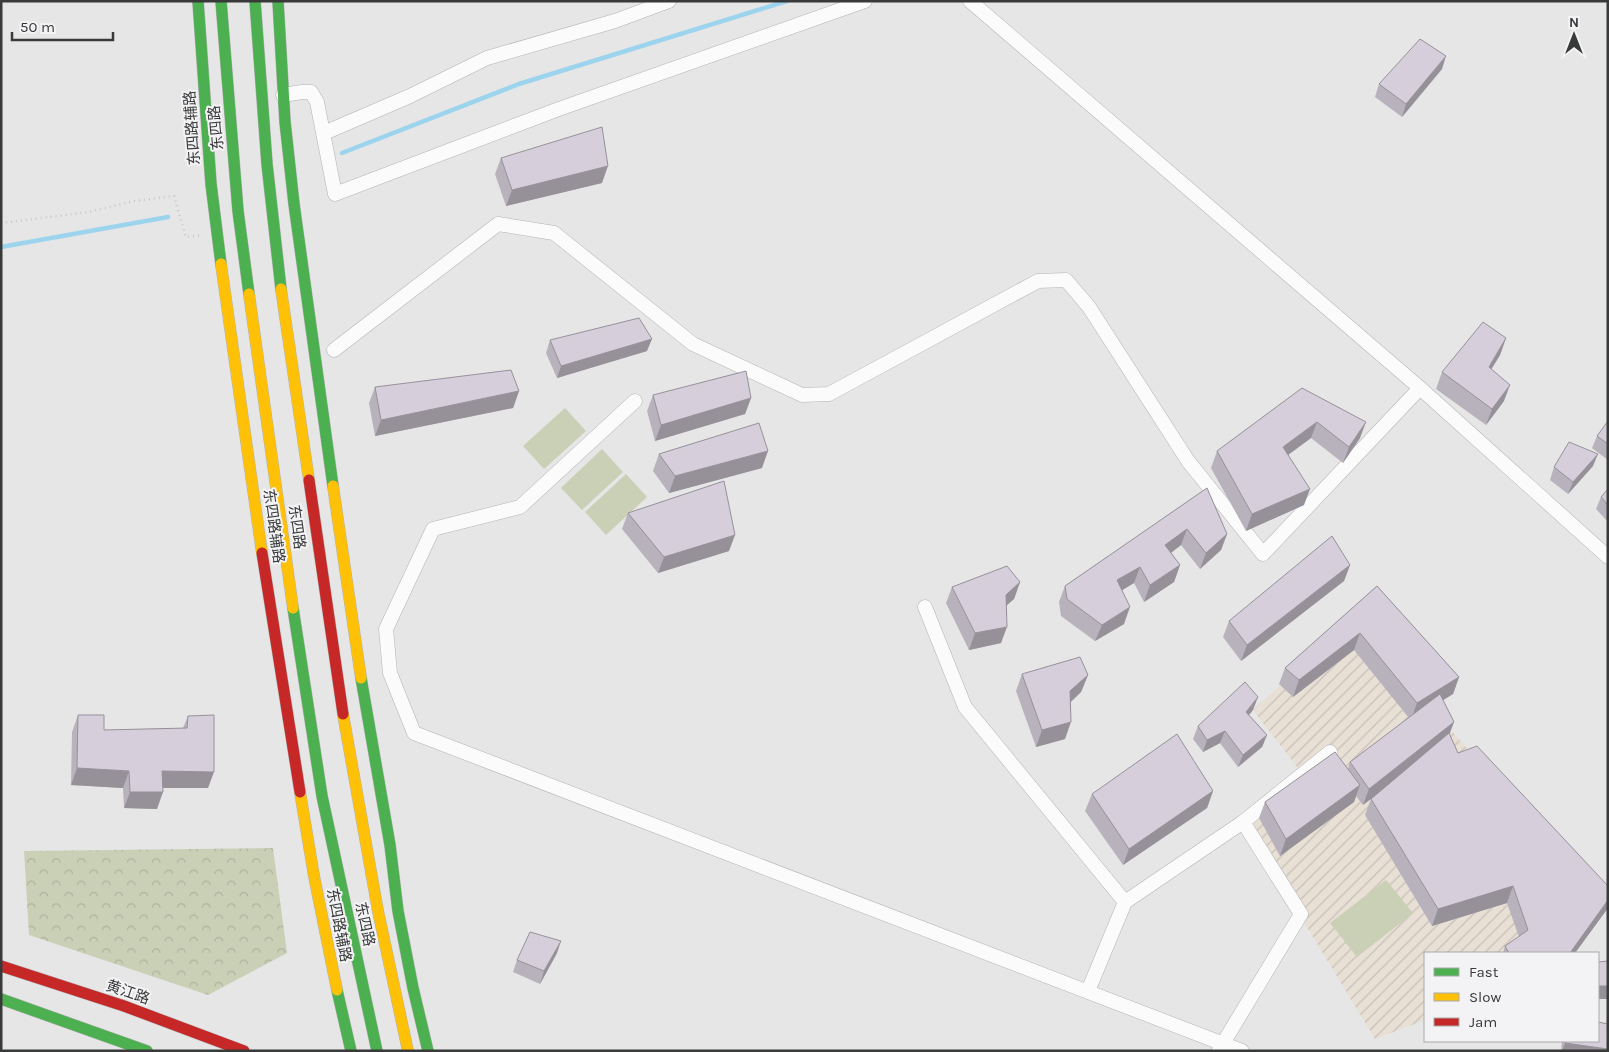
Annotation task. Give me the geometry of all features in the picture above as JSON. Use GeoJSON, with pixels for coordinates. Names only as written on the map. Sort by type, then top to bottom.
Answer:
{"type":"FeatureCollection","features":[{"type":"Feature","properties":{"kind":"main road","name":"东四路辅路"},"geometry":{"type":"LineString","coordinates":[[198,1],[217,233],[285,708],[329,955],[351,1051]]}},
{"type":"Feature","properties":{"kind":"main road","name":"东四路"},"geometry":{"type":"LineString","coordinates":[[221,1],[238,211],[301,665],[322,796],[377,1051]]}},
{"type":"Feature","properties":{"kind":"main road","name":"东四路"},"geometry":{"type":"LineString","coordinates":[[255,1],[268,170],[278,264],[331,641],[371,877],[408,1051]]}},
{"type":"Feature","properties":{"kind":"main road"},"geometry":{"type":"LineString","coordinates":[[278,1],[283,95],[295,214],[358,663],[390,845],[398,911],[428,1051]]}},
{"type":"Feature","properties":{"kind":"main road","name":"黄江路"},"geometry":{"type":"LineString","coordinates":[[1,966],[66,986],[212,1037],[244,1051]]}},
{"type":"Feature","properties":{"kind":"main road"},"geometry":{"type":"LineString","coordinates":[[1,999],[148,1051]]}},
{"type":"Feature","properties":{"kind":"street"},"geometry":{"type":"LineString","coordinates":[[324,133],[410,96],[487,58],[615,21],[669,1]]}},
{"type":"Feature","properties":{"kind":"street"},"geometry":{"type":"LineString","coordinates":[[283,95],[311,92],[317,102],[335,194],[556,110],[865,1]]}},
{"type":"Feature","properties":{"kind":"street"},"geometry":{"type":"LineString","coordinates":[[970,1],[1420,388],[1608,557]]}},
{"type":"Feature","properties":{"kind":"street"},"geometry":{"type":"LineString","coordinates":[[334,350],[498,224],[554,233],[694,344],[802,395],[829,394],[1038,281],[1066,280],[1089,307],[1188,460],[1263,554],[1420,388]]}},
{"type":"Feature","properties":{"kind":"street"},"geometry":{"type":"LineString","coordinates":[[635,401],[520,506],[433,529],[386,629],[390,672],[414,733],[1088,992],[1221,1047],[1242,1051]]}},
{"type":"Feature","properties":{"kind":"street"},"geometry":{"type":"LineString","coordinates":[[925,607],[965,707],[1125,902]]}},
{"type":"Feature","properties":{"kind":"street"},"geometry":{"type":"LineString","coordinates":[[1088,992],[1125,902],[1243,822],[1330,752]]}},
{"type":"Feature","properties":{"kind":"street"},"geometry":{"type":"LineString","coordinates":[[1221,1047],[1301,914],[1243,822]]}},
{"type":"Feature","properties":{"kind":"path"},"geometry":{"type":"LineString","coordinates":[[1,223],[89,212],[134,201],[174,196],[186,237],[217,233]]}},
{"type":"Feature","properties":{"kind":"shaded area"},"geometry":{"type":"Polygon","coordinates":[[[1371,603],[1434,711],[1608,908],[1572,952],[1424,952],[1424,1020],[1375,1039],[1243,822],[1298,768],[1253,710],[1371,603]]]}},
{"type":"Feature","properties":{"kind":"green space"},"geometry":{"type":"Polygon","coordinates":[[[565,408],[586,431],[544,469],[523,446],[565,408]]]}},
{"type":"Feature","properties":{"kind":"green space"},"geometry":{"type":"Polygon","coordinates":[[[602,449],[623,472],[582,510],[561,488],[602,449]]]}},
{"type":"Feature","properties":{"kind":"green space"},"geometry":{"type":"Polygon","coordinates":[[[626,474],[647,497],[606,535],[585,512],[626,474]]]}},
{"type":"Feature","properties":{"kind":"green space"},"geometry":{"type":"Polygon","coordinates":[[[273,848],[287,953],[208,995],[29,935],[24,851],[273,848]]]}},
{"type":"Feature","properties":{"kind":"green space"},"geometry":{"type":"Polygon","coordinates":[[[1386,880],[1413,913],[1357,957],[1330,923],[1386,880]]]}},
{"type":"Feature","properties":{"kind":"building"},"geometry":{"type":"Polygon","coordinates":[[[1420,39],[1446,56],[1406,104],[1379,84],[1420,39]]]}},
{"type":"Feature","properties":{"kind":"building"},"geometry":{"type":"Polygon","coordinates":[[[602,127],[608,166],[512,190],[501,158],[602,127]]]}},
{"type":"Feature","properties":{"kind":"building"},"geometry":{"type":"Polygon","coordinates":[[[639,318],[652,339],[561,366],[550,340],[639,318]]]}},
{"type":"Feature","properties":{"kind":"building"},"geometry":{"type":"Polygon","coordinates":[[[1483,322],[1506,338],[1489,367],[1510,385],[1492,409],[1442,372],[1483,322]]]}},
{"type":"Feature","properties":{"kind":"building"},"geometry":{"type":"Polygon","coordinates":[[[511,370],[519,391],[381,420],[375,387],[511,370]]]}},
{"type":"Feature","properties":{"kind":"building"},"geometry":{"type":"Polygon","coordinates":[[[746,371],[751,398],[661,425],[653,395],[746,371]]]}},
{"type":"Feature","properties":{"kind":"building"},"geometry":{"type":"Polygon","coordinates":[[[1302,388],[1366,422],[1349,447],[1317,422],[1283,447],[1310,489],[1252,514],[1217,451],[1302,388]]]}},
{"type":"Feature","properties":{"kind":"building"},"geometry":{"type":"Polygon","coordinates":[[[1608,421],[1608,444],[1597,436],[1608,421]]]}},
{"type":"Feature","properties":{"kind":"building"},"geometry":{"type":"Polygon","coordinates":[[[759,423],[768,451],[675,476],[659,454],[759,423]]]}},
{"type":"Feature","properties":{"kind":"building"},"geometry":{"type":"Polygon","coordinates":[[[1569,442],[1598,454],[1573,482],[1554,467],[1569,442]]]}},
{"type":"Feature","properties":{"kind":"building"},"geometry":{"type":"Polygon","coordinates":[[[724,481],[735,535],[664,557],[628,513],[724,481]]]}},
{"type":"Feature","properties":{"kind":"building"},"geometry":{"type":"Polygon","coordinates":[[[1207,488],[1227,534],[1206,553],[1187,529],[1165,545],[1180,565],[1150,585],[1140,567],[1117,580],[1130,607],[1102,625],[1067,599],[1065,586],[1207,488]]]}},
{"type":"Feature","properties":{"kind":"building"},"geometry":{"type":"Polygon","coordinates":[[[1608,489],[1608,505],[1601,497],[1608,489]]]}},
{"type":"Feature","properties":{"kind":"building"},"geometry":{"type":"Polygon","coordinates":[[[1332,536],[1350,565],[1247,645],[1229,621],[1332,536]]]}},
{"type":"Feature","properties":{"kind":"building"},"geometry":{"type":"Polygon","coordinates":[[[1007,566],[1020,582],[1006,595],[1007,627],[975,633],[952,587],[1007,566]]]}},
{"type":"Feature","properties":{"kind":"building"},"geometry":{"type":"Polygon","coordinates":[[[1377,586],[1459,677],[1417,703],[1360,633],[1299,680],[1285,668],[1377,586]]]}},
{"type":"Feature","properties":{"kind":"building"},"geometry":{"type":"Polygon","coordinates":[[[1080,657],[1088,675],[1070,691],[1071,722],[1042,730],[1022,674],[1080,657]]]}},
{"type":"Feature","properties":{"kind":"building"},"geometry":{"type":"Polygon","coordinates":[[[1245,682],[1258,697],[1246,712],[1267,735],[1243,755],[1225,731],[1207,740],[1198,726],[1245,682]]]}},
{"type":"Feature","properties":{"kind":"building"},"geometry":{"type":"Polygon","coordinates":[[[1440,694],[1454,722],[1369,789],[1350,762],[1440,694]]]}},
{"type":"Feature","properties":{"kind":"building"},"geometry":{"type":"Polygon","coordinates":[[[78,715],[104,715],[104,730],[187,728],[188,716],[214,715],[214,772],[162,771],[163,792],[130,792],[129,771],[77,768],[78,715]]]}},
{"type":"Feature","properties":{"kind":"building"},"geometry":{"type":"Polygon","coordinates":[[[1449,733],[1458,753],[1477,746],[1608,886],[1608,900],[1571,952],[1508,952],[1505,946],[1528,930],[1513,886],[1438,909],[1371,799],[1449,733]]]}},
{"type":"Feature","properties":{"kind":"building"},"geometry":{"type":"Polygon","coordinates":[[[1177,734],[1213,791],[1129,849],[1092,794],[1177,734]]]}},
{"type":"Feature","properties":{"kind":"building"},"geometry":{"type":"Polygon","coordinates":[[[1335,752],[1360,785],[1286,839],[1265,802],[1335,752]]]}},
{"type":"Feature","properties":{"kind":"building"},"geometry":{"type":"Polygon","coordinates":[[[530,932],[561,941],[544,971],[517,960],[530,932]]]}},
{"type":"Feature","properties":{"kind":"building"},"geometry":{"type":"Polygon","coordinates":[[[1608,961],[1608,986],[1599,986],[1599,962],[1608,961]]]}},
{"type":"Feature","properties":{"kind":"building"},"geometry":{"type":"Polygon","coordinates":[[[1599,1022],[1608,1024],[1608,1049],[1565,1043],[1599,1042],[1599,1022]]]}},
{"type":"Feature","properties":{"kind":"waterway"},"geometry":{"type":"LineString","coordinates":[[342,153],[519,84],[787,1]]}},
{"type":"Feature","properties":{"kind":"waterway"},"geometry":{"type":"LineString","coordinates":[[1,247],[168,217]]}},
{"type":"Feature","properties":{"kind":"traffic: fast"},"geometry":{"type":"LineString","coordinates":[[198,1],[211,184],[221,264]]}},
{"type":"Feature","properties":{"kind":"traffic: fast"},"geometry":{"type":"LineString","coordinates":[[221,1],[238,211],[249,294]]}},
{"type":"Feature","properties":{"kind":"traffic: fast"},"geometry":{"type":"LineString","coordinates":[[255,1],[267,164],[281,289]]}},
{"type":"Feature","properties":{"kind":"traffic: fast"},"geometry":{"type":"LineString","coordinates":[[278,1],[285,122],[294,204],[333,486]]}},
{"type":"Feature","properties":{"kind":"traffic: fast"},"geometry":{"type":"LineString","coordinates":[[293,608],[322,796],[377,1051]]}},
{"type":"Feature","properties":{"kind":"traffic: fast"},"geometry":{"type":"LineString","coordinates":[[361,678],[390,845],[398,911],[428,1051]]}},
{"type":"Feature","properties":{"kind":"traffic: fast"},"geometry":{"type":"LineString","coordinates":[[337,990],[351,1051]]}},
{"type":"Feature","properties":{"kind":"traffic: fast"},"geometry":{"type":"LineString","coordinates":[[1,999],[147,1051]]}},
{"type":"Feature","properties":{"kind":"traffic: slow"},"geometry":{"type":"LineString","coordinates":[[221,264],[262,553]]}},
{"type":"Feature","properties":{"kind":"traffic: slow"},"geometry":{"type":"LineString","coordinates":[[281,289],[309,480]]}},
{"type":"Feature","properties":{"kind":"traffic: slow"},"geometry":{"type":"LineString","coordinates":[[249,294],[293,608]]}},
{"type":"Feature","properties":{"kind":"traffic: slow"},"geometry":{"type":"LineString","coordinates":[[333,486],[361,678]]}},
{"type":"Feature","properties":{"kind":"traffic: slow"},"geometry":{"type":"LineString","coordinates":[[343,714],[378,911],[408,1051]]}},
{"type":"Feature","properties":{"kind":"traffic: slow"},"geometry":{"type":"LineString","coordinates":[[300,792],[314,876],[337,990]]}},
{"type":"Feature","properties":{"kind":"traffic: jam"},"geometry":{"type":"LineString","coordinates":[[309,480],[343,714]]}},
{"type":"Feature","properties":{"kind":"traffic: jam"},"geometry":{"type":"LineString","coordinates":[[262,553],[300,792]]}},
{"type":"Feature","properties":{"kind":"traffic: jam"},"geometry":{"type":"LineString","coordinates":[[1,966],[124,1006],[244,1051]]}}]}
